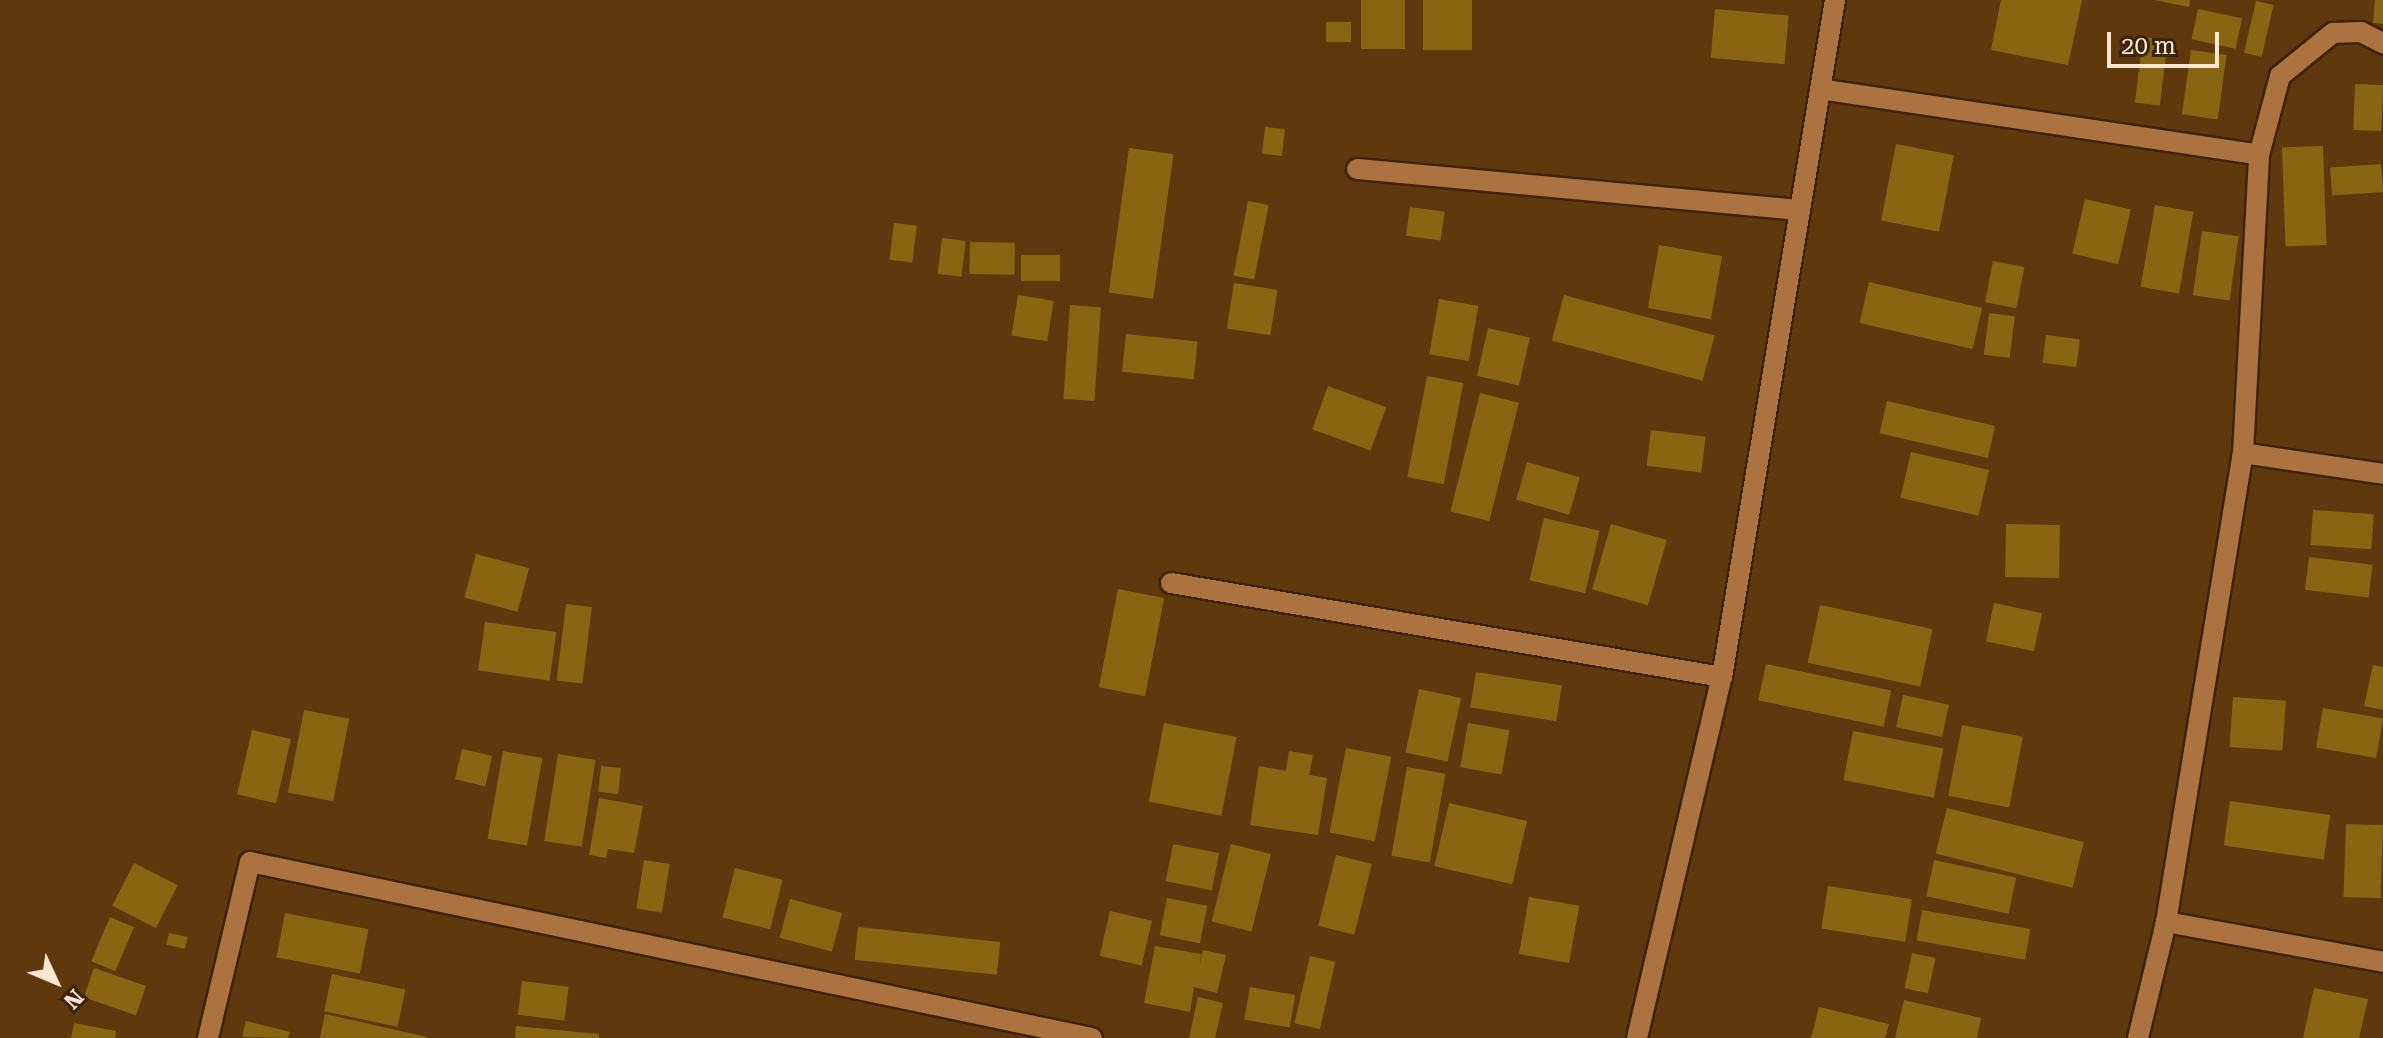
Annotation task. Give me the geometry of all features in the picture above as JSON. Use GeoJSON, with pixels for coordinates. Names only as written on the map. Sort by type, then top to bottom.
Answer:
{"type":"FeatureCollection","features":[{"type":"Feature","properties":{"kind":"street"},"geometry":{"type":"LineString","coordinates":[[1637,1038],[1722,677],[1835,0]]}},
{"type":"Feature","properties":{"kind":"street"},"geometry":{"type":"LineString","coordinates":[[2138,1038],[2166,922],[2243,453],[2259,155],[2280,76],[2333,33],[2361,32],[2383,43]]}},
{"type":"Feature","properties":{"kind":"street"},"geometry":{"type":"LineString","coordinates":[[1820,89],[2259,155]]}},
{"type":"Feature","properties":{"kind":"street"},"geometry":{"type":"LineString","coordinates":[[1357,169],[1800,210]]}},
{"type":"Feature","properties":{"kind":"street"},"geometry":{"type":"LineString","coordinates":[[2243,453],[2383,474]]}},
{"type":"Feature","properties":{"kind":"street"},"geometry":{"type":"LineString","coordinates":[[1171,583],[1722,677]]}},
{"type":"Feature","properties":{"kind":"street"},"geometry":{"type":"LineString","coordinates":[[208,1038],[250,862],[1092,1038]]}},
{"type":"Feature","properties":{"kind":"street"},"geometry":{"type":"LineString","coordinates":[[2166,922],[2383,962]]}},
{"type":"Feature","properties":{"kind":"building"},"geometry":{"type":"Polygon","coordinates":[[[1361,0],[1405,0],[1405,49],[1361,49],[1361,0]]]}},
{"type":"Feature","properties":{"kind":"building"},"geometry":{"type":"Polygon","coordinates":[[[1423,0],[1472,0],[1472,50],[1423,50],[1423,0]]]}},
{"type":"Feature","properties":{"kind":"building"},"geometry":{"type":"Polygon","coordinates":[[[2001,0],[2082,0],[2068,65],[1991,50],[2001,0]]]}},
{"type":"Feature","properties":{"kind":"building"},"geometry":{"type":"Polygon","coordinates":[[[2154,0],[2190,0],[2189,7],[2154,0]]]}},
{"type":"Feature","properties":{"kind":"building"},"geometry":{"type":"Polygon","coordinates":[[[2375,0],[2383,0],[2383,24],[2373,23],[2375,0]]]}},
{"type":"Feature","properties":{"kind":"building"},"geometry":{"type":"Polygon","coordinates":[[[2256,1],[2274,5],[2262,57],[2244,53],[2256,1]]]}},
{"type":"Feature","properties":{"kind":"building"},"geometry":{"type":"Polygon","coordinates":[[[1715,9],[1789,15],[1784,64],[1711,58],[1715,9]]]}},
{"type":"Feature","properties":{"kind":"building"},"geometry":{"type":"Polygon","coordinates":[[[2198,9],[2242,18],[2236,49],[2192,39],[2198,9]]]}},
{"type":"Feature","properties":{"kind":"building"},"geometry":{"type":"Polygon","coordinates":[[[1326,22],[1351,22],[1351,42],[1326,42],[1326,22]]]}},
{"type":"Feature","properties":{"kind":"building"},"geometry":{"type":"Polygon","coordinates":[[[2143,37],[2168,40],[2160,106],[2135,103],[2143,37]]]}},
{"type":"Feature","properties":{"kind":"building"},"geometry":{"type":"Polygon","coordinates":[[[2191,50],[2227,55],[2218,119],[2182,114],[2191,50]]]}},
{"type":"Feature","properties":{"kind":"building"},"geometry":{"type":"Polygon","coordinates":[[[2355,84],[2383,85],[2381,131],[2353,130],[2355,84]]]}},
{"type":"Feature","properties":{"kind":"building"},"geometry":{"type":"Polygon","coordinates":[[[1265,127],[1285,129],[1282,156],[1262,154],[1265,127]]]}},
{"type":"Feature","properties":{"kind":"building"},"geometry":{"type":"Polygon","coordinates":[[[1896,144],[1954,155],[1939,232],[1881,221],[1896,144]]]}},
{"type":"Feature","properties":{"kind":"building"},"geometry":{"type":"Polygon","coordinates":[[[2323,146],[2326,245],[2285,246],[2282,147],[2323,146]]]}},
{"type":"Feature","properties":{"kind":"building"},"geometry":{"type":"Polygon","coordinates":[[[1129,148],[1174,154],[1153,299],[1109,293],[1129,148]]]}},
{"type":"Feature","properties":{"kind":"building"},"geometry":{"type":"Polygon","coordinates":[[[2381,164],[2383,192],[2332,195],[2330,168],[2381,164]]]}},
{"type":"Feature","properties":{"kind":"building"},"geometry":{"type":"Polygon","coordinates":[[[2085,199],[2131,210],[2118,264],[2072,254],[2085,199]]]}},
{"type":"Feature","properties":{"kind":"building"},"geometry":{"type":"Polygon","coordinates":[[[1248,201],[1269,205],[1254,280],[1233,276],[1248,201]]]}},
{"type":"Feature","properties":{"kind":"building"},"geometry":{"type":"Polygon","coordinates":[[[2155,205],[2193,212],[2179,294],[2141,287],[2155,205]]]}},
{"type":"Feature","properties":{"kind":"building"},"geometry":{"type":"Polygon","coordinates":[[[1410,207],[1445,212],[1441,241],[1406,236],[1410,207]]]}},
{"type":"Feature","properties":{"kind":"building"},"geometry":{"type":"Polygon","coordinates":[[[894,223],[917,226],[912,263],[889,260],[894,223]]]}},
{"type":"Feature","properties":{"kind":"building"},"geometry":{"type":"Polygon","coordinates":[[[2202,231],[2239,236],[2230,301],[2193,295],[2202,231]]]}},
{"type":"Feature","properties":{"kind":"building"},"geometry":{"type":"Polygon","coordinates":[[[942,238],[966,241],[961,277],[938,274],[942,238]]]}},
{"type":"Feature","properties":{"kind":"building"},"geometry":{"type":"Polygon","coordinates":[[[970,242],[1015,243],[1014,275],[969,274],[970,242]]]}},
{"type":"Feature","properties":{"kind":"building"},"geometry":{"type":"Polygon","coordinates":[[[1659,245],[1722,256],[1711,319],[1648,308],[1659,245]]]}},
{"type":"Feature","properties":{"kind":"building"},"geometry":{"type":"Polygon","coordinates":[[[1021,255],[1060,255],[1060,281],[1021,281],[1021,255]]]}},
{"type":"Feature","properties":{"kind":"building"},"geometry":{"type":"Polygon","coordinates":[[[1993,261],[2024,267],[2016,308],[1985,302],[1993,261]]]}},
{"type":"Feature","properties":{"kind":"building"},"geometry":{"type":"Polygon","coordinates":[[[1869,282],[1982,308],[1973,349],[1860,323],[1869,282]]]}},
{"type":"Feature","properties":{"kind":"building"},"geometry":{"type":"Polygon","coordinates":[[[1234,283],[1277,290],[1270,335],[1227,328],[1234,283]]]}},
{"type":"Feature","properties":{"kind":"building"},"geometry":{"type":"Polygon","coordinates":[[[1018,295],[1054,301],[1047,341],[1012,335],[1018,295]]]}},
{"type":"Feature","properties":{"kind":"building"},"geometry":{"type":"Polygon","coordinates":[[[1564,295],[1715,335],[1703,381],[1552,340],[1564,295]]]}},
{"type":"Feature","properties":{"kind":"building"},"geometry":{"type":"Polygon","coordinates":[[[1439,299],[1478,306],[1469,361],[1429,354],[1439,299]]]}},
{"type":"Feature","properties":{"kind":"building"},"geometry":{"type":"Polygon","coordinates":[[[1070,305],[1101,307],[1094,401],[1063,399],[1070,305]]]}},
{"type":"Feature","properties":{"kind":"building"},"geometry":{"type":"Polygon","coordinates":[[[1989,313],[2015,316],[2010,358],[1984,355],[1989,313]]]}},
{"type":"Feature","properties":{"kind":"building"},"geometry":{"type":"Polygon","coordinates":[[[1488,328],[1530,338],[1519,385],[1477,376],[1488,328]]]}},
{"type":"Feature","properties":{"kind":"building"},"geometry":{"type":"Polygon","coordinates":[[[1126,334],[1198,342],[1194,379],[1122,372],[1126,334]]]}},
{"type":"Feature","properties":{"kind":"building"},"geometry":{"type":"Polygon","coordinates":[[[2046,335],[2080,339],[2076,367],[2043,363],[2046,335]]]}},
{"type":"Feature","properties":{"kind":"building"},"geometry":{"type":"Polygon","coordinates":[[[1427,376],[1463,383],[1444,484],[1407,477],[1427,376]]]}},
{"type":"Feature","properties":{"kind":"building"},"geometry":{"type":"Polygon","coordinates":[[[1328,386],[1386,407],[1371,450],[1312,429],[1328,386]]]}},
{"type":"Feature","properties":{"kind":"building"},"geometry":{"type":"Polygon","coordinates":[[[1480,393],[1519,403],[1489,521],[1450,511],[1480,393]]]}},
{"type":"Feature","properties":{"kind":"building"},"geometry":{"type":"Polygon","coordinates":[[[1887,401],[1995,426],[1988,458],[1880,433],[1887,401]]]}},
{"type":"Feature","properties":{"kind":"building"},"geometry":{"type":"Polygon","coordinates":[[[1651,430],[1706,437],[1701,472],[1647,466],[1651,430]]]}},
{"type":"Feature","properties":{"kind":"building"},"geometry":{"type":"Polygon","coordinates":[[[1911,452],[1989,470],[1978,516],[1900,498],[1911,452]]]}},
{"type":"Feature","properties":{"kind":"building"},"geometry":{"type":"Polygon","coordinates":[[[1527,462],[1580,477],[1569,515],[1516,499],[1527,462]]]}},
{"type":"Feature","properties":{"kind":"building"},"geometry":{"type":"Polygon","coordinates":[[[2313,510],[2374,514],[2371,549],[2311,545],[2313,510]]]}},
{"type":"Feature","properties":{"kind":"building"},"geometry":{"type":"Polygon","coordinates":[[[1544,518],[1600,531],[1585,593],[1530,580],[1544,518]]]}},
{"type":"Feature","properties":{"kind":"building"},"geometry":{"type":"Polygon","coordinates":[[[1611,524],[1667,540],[1648,605],[1592,589],[1611,524]]]}},
{"type":"Feature","properties":{"kind":"building"},"geometry":{"type":"Polygon","coordinates":[[[2006,524],[2060,525],[2059,578],[2005,577],[2006,524]]]}},
{"type":"Feature","properties":{"kind":"building"},"geometry":{"type":"Polygon","coordinates":[[[476,554],[529,568],[517,612],[464,597],[476,554]]]}},
{"type":"Feature","properties":{"kind":"building"},"geometry":{"type":"Polygon","coordinates":[[[2309,557],[2373,565],[2369,598],[2305,590],[2309,557]]]}},
{"type":"Feature","properties":{"kind":"building"},"geometry":{"type":"Polygon","coordinates":[[[1118,589],[1164,598],[1145,696],[1099,687],[1118,589]]]}},
{"type":"Feature","properties":{"kind":"building"},"geometry":{"type":"Polygon","coordinates":[[[1994,603],[2042,613],[2034,651],[1986,641],[1994,603]]]}},
{"type":"Feature","properties":{"kind":"building"},"geometry":{"type":"Polygon","coordinates":[[[566,604],[592,607],[582,684],[557,680],[566,604]]]}},
{"type":"Feature","properties":{"kind":"building"},"geometry":{"type":"Polygon","coordinates":[[[1820,605],[1932,629],[1920,687],[1808,663],[1820,605]]]}},
{"type":"Feature","properties":{"kind":"building"},"geometry":{"type":"Polygon","coordinates":[[[485,622],[556,632],[549,681],[478,671],[485,622]]]}},
{"type":"Feature","properties":{"kind":"building"},"geometry":{"type":"Polygon","coordinates":[[[1766,664],[1891,691],[1884,727],[1758,700],[1766,664]]]}},
{"type":"Feature","properties":{"kind":"building"},"geometry":{"type":"Polygon","coordinates":[[[2373,665],[2383,667],[2383,710],[2364,706],[2373,665]]]}},
{"type":"Feature","properties":{"kind":"building"},"geometry":{"type":"Polygon","coordinates":[[[1476,672],[1562,686],[1556,721],[1470,708],[1476,672]]]}},
{"type":"Feature","properties":{"kind":"building"},"geometry":{"type":"Polygon","coordinates":[[[1419,689],[1461,698],[1448,762],[1405,753],[1419,689]]]}},
{"type":"Feature","properties":{"kind":"building"},"geometry":{"type":"Polygon","coordinates":[[[1903,695],[1949,705],[1942,737],[1896,727],[1903,695]]]}},
{"type":"Feature","properties":{"kind":"building"},"geometry":{"type":"Polygon","coordinates":[[[2233,697],[2286,701],[2282,751],[2230,747],[2233,697]]]}},
{"type":"Feature","properties":{"kind":"building"},"geometry":{"type":"Polygon","coordinates":[[[2323,708],[2383,719],[2376,758],[2316,747],[2323,708]]]}},
{"type":"Feature","properties":{"kind":"building"},"geometry":{"type":"Polygon","coordinates":[[[304,710],[349,719],[333,801],[288,792],[304,710]]]}},
{"type":"Feature","properties":{"kind":"building"},"geometry":{"type":"Polygon","coordinates":[[[1164,723],[1237,737],[1221,816],[1149,802],[1164,723]]]}},
{"type":"Feature","properties":{"kind":"building"},"geometry":{"type":"Polygon","coordinates":[[[1468,723],[1509,730],[1502,775],[1460,767],[1468,723]]]}},
{"type":"Feature","properties":{"kind":"building"},"geometry":{"type":"Polygon","coordinates":[[[1962,725],[2023,737],[2009,808],[1948,796],[1962,725]]]}},
{"type":"Feature","properties":{"kind":"building"},"geometry":{"type":"Polygon","coordinates":[[[252,730],[291,739],[276,803],[237,794],[252,730]]]}},
{"type":"Feature","properties":{"kind":"building"},"geometry":{"type":"Polygon","coordinates":[[[1853,731],[1943,749],[1934,798],[1843,780],[1853,731]]]}},
{"type":"Feature","properties":{"kind":"building"},"geometry":{"type":"Polygon","coordinates":[[[1346,748],[1391,757],[1375,841],[1330,832],[1346,748]]]}},
{"type":"Feature","properties":{"kind":"building"},"geometry":{"type":"Polygon","coordinates":[[[462,749],[492,756],[485,786],[455,779],[462,749]]]}},
{"type":"Feature","properties":{"kind":"building"},"geometry":{"type":"Polygon","coordinates":[[[503,751],[542,758],[527,846],[488,839],[503,751]]]}},
{"type":"Feature","properties":{"kind":"building"},"geometry":{"type":"Polygon","coordinates":[[[1289,751],[1313,755],[1309,775],[1327,778],[1318,835],[1250,825],[1259,766],[1286,771],[1289,751]]]}},
{"type":"Feature","properties":{"kind":"building"},"geometry":{"type":"Polygon","coordinates":[[[558,754],[596,760],[582,847],[544,841],[558,754]]]}},
{"type":"Feature","properties":{"kind":"building"},"geometry":{"type":"Polygon","coordinates":[[[601,766],[621,768],[618,794],[598,792],[601,766]]]}},
{"type":"Feature","properties":{"kind":"building"},"geometry":{"type":"Polygon","coordinates":[[[1407,767],[1445,774],[1430,862],[1391,856],[1407,767]]]}},
{"type":"Feature","properties":{"kind":"building"},"geometry":{"type":"Polygon","coordinates":[[[599,798],[643,806],[634,853],[608,849],[606,858],[589,855],[599,798]]]}},
{"type":"Feature","properties":{"kind":"building"},"geometry":{"type":"Polygon","coordinates":[[[2230,801],[2330,815],[2324,860],[2224,846],[2230,801]]]}},
{"type":"Feature","properties":{"kind":"building"},"geometry":{"type":"Polygon","coordinates":[[[1449,803],[1527,821],[1512,884],[1434,866],[1449,803]]]}},
{"type":"Feature","properties":{"kind":"building"},"geometry":{"type":"Polygon","coordinates":[[[1947,808],[2084,842],[2072,888],[1936,854],[1947,808]]]}},
{"type":"Feature","properties":{"kind":"building"},"geometry":{"type":"Polygon","coordinates":[[[2346,824],[2383,825],[2380,898],[2343,897],[2346,824]]]}},
{"type":"Feature","properties":{"kind":"building"},"geometry":{"type":"Polygon","coordinates":[[[1173,844],[1219,853],[1212,890],[1166,881],[1173,844]]]}},
{"type":"Feature","properties":{"kind":"building"},"geometry":{"type":"Polygon","coordinates":[[[1231,844],[1271,854],[1251,932],[1212,922],[1231,844]]]}},
{"type":"Feature","properties":{"kind":"building"},"geometry":{"type":"Polygon","coordinates":[[[1336,855],[1372,864],[1354,935],[1318,926],[1336,855]]]}},
{"type":"Feature","properties":{"kind":"building"},"geometry":{"type":"Polygon","coordinates":[[[644,860],[670,864],[662,912],[636,908],[644,860]]]}},
{"type":"Feature","properties":{"kind":"building"},"geometry":{"type":"Polygon","coordinates":[[[1934,860],[2016,877],[2008,914],[1926,896],[1934,860]]]}},
{"type":"Feature","properties":{"kind":"building"},"geometry":{"type":"Polygon","coordinates":[[[134,863],[178,885],[156,928],[112,906],[134,863]]]}},
{"type":"Feature","properties":{"kind":"building"},"geometry":{"type":"Polygon","coordinates":[[[735,868],[783,880],[770,929],[723,917],[735,868]]]}},
{"type":"Feature","properties":{"kind":"building"},"geometry":{"type":"Polygon","coordinates":[[[1828,886],[1912,899],[1905,942],[1821,928],[1828,886]]]}},
{"type":"Feature","properties":{"kind":"building"},"geometry":{"type":"Polygon","coordinates":[[[1529,897],[1579,906],[1569,963],[1519,954],[1529,897]]]}},
{"type":"Feature","properties":{"kind":"building"},"geometry":{"type":"Polygon","coordinates":[[[1167,898],[1207,906],[1200,943],[1160,935],[1167,898]]]}},
{"type":"Feature","properties":{"kind":"building"},"geometry":{"type":"Polygon","coordinates":[[[790,899],[842,913],[832,952],[780,938],[790,899]]]}},
{"type":"Feature","properties":{"kind":"building"},"geometry":{"type":"Polygon","coordinates":[[[1922,910],[2030,929],[2025,960],[1917,941],[1922,910]]]}},
{"type":"Feature","properties":{"kind":"building"},"geometry":{"type":"Polygon","coordinates":[[[1110,911],[1152,921],[1142,965],[1100,956],[1110,911]]]}},
{"type":"Feature","properties":{"kind":"building"},"geometry":{"type":"Polygon","coordinates":[[[285,913],[368,929],[360,973],[276,957],[285,913]]]}},
{"type":"Feature","properties":{"kind":"building"},"geometry":{"type":"Polygon","coordinates":[[[110,917],[134,927],[115,971],[91,961],[110,917]]]}},
{"type":"Feature","properties":{"kind":"building"},"geometry":{"type":"Polygon","coordinates":[[[858,927],[1000,942],[997,975],[855,960],[858,927]]]}},
{"type":"Feature","properties":{"kind":"building"},"geometry":{"type":"Polygon","coordinates":[[[169,933],[188,937],[185,949],[167,945],[169,933]]]}},
{"type":"Feature","properties":{"kind":"building"},"geometry":{"type":"Polygon","coordinates":[[[1155,946],[1201,954],[1200,964],[1203,950],[1226,955],[1217,993],[1194,987],[1190,1012],[1144,1003],[1155,946]]]}},
{"type":"Feature","properties":{"kind":"building"},"geometry":{"type":"Polygon","coordinates":[[[1912,953],[1935,958],[1928,993],[1905,988],[1912,953]]]}},
{"type":"Feature","properties":{"kind":"building"},"geometry":{"type":"Polygon","coordinates":[[[1310,956],[1335,962],[1320,1029],[1294,1023],[1310,956]]]}},
{"type":"Feature","properties":{"kind":"building"},"geometry":{"type":"Polygon","coordinates":[[[94,968],[146,986],[136,1015],[84,997],[94,968]]]}},
{"type":"Feature","properties":{"kind":"building"},"geometry":{"type":"Polygon","coordinates":[[[332,974],[405,990],[397,1027],[324,1011],[332,974]]]}},
{"type":"Feature","properties":{"kind":"building"},"geometry":{"type":"Polygon","coordinates":[[[522,981],[569,987],[565,1020],[518,1015],[522,981]]]}},
{"type":"Feature","properties":{"kind":"building"},"geometry":{"type":"Polygon","coordinates":[[[1250,987],[1295,995],[1290,1027],[1244,1019],[1250,987]]]}},
{"type":"Feature","properties":{"kind":"building"},"geometry":{"type":"Polygon","coordinates":[[[2314,988],[2368,999],[2359,1038],[2303,1038],[2314,988]]]}},
{"type":"Feature","properties":{"kind":"building"},"geometry":{"type":"Polygon","coordinates":[[[1198,997],[1223,1003],[1215,1038],[1189,1038],[1198,997]]]}},
{"type":"Feature","properties":{"kind":"building"},"geometry":{"type":"Polygon","coordinates":[[[1904,1000],[1981,1018],[1977,1038],[1895,1038],[1904,1000]]]}},
{"type":"Feature","properties":{"kind":"building"},"geometry":{"type":"Polygon","coordinates":[[[1819,1007],[1889,1024],[1885,1038],[1811,1038],[1819,1007]]]}},
{"type":"Feature","properties":{"kind":"building"},"geometry":{"type":"Polygon","coordinates":[[[325,1014],[427,1037],[427,1038],[320,1038],[325,1014]]]}},
{"type":"Feature","properties":{"kind":"building"},"geometry":{"type":"Polygon","coordinates":[[[246,1021],[290,1032],[288,1038],[242,1037],[246,1021]]]}},
{"type":"Feature","properties":{"kind":"building"},"geometry":{"type":"Polygon","coordinates":[[[74,1023],[116,1031],[115,1038],[71,1038],[74,1023]]]}},
{"type":"Feature","properties":{"kind":"building"},"geometry":{"type":"Polygon","coordinates":[[[516,1026],[599,1034],[599,1038],[515,1038],[516,1026]]]}}]}
